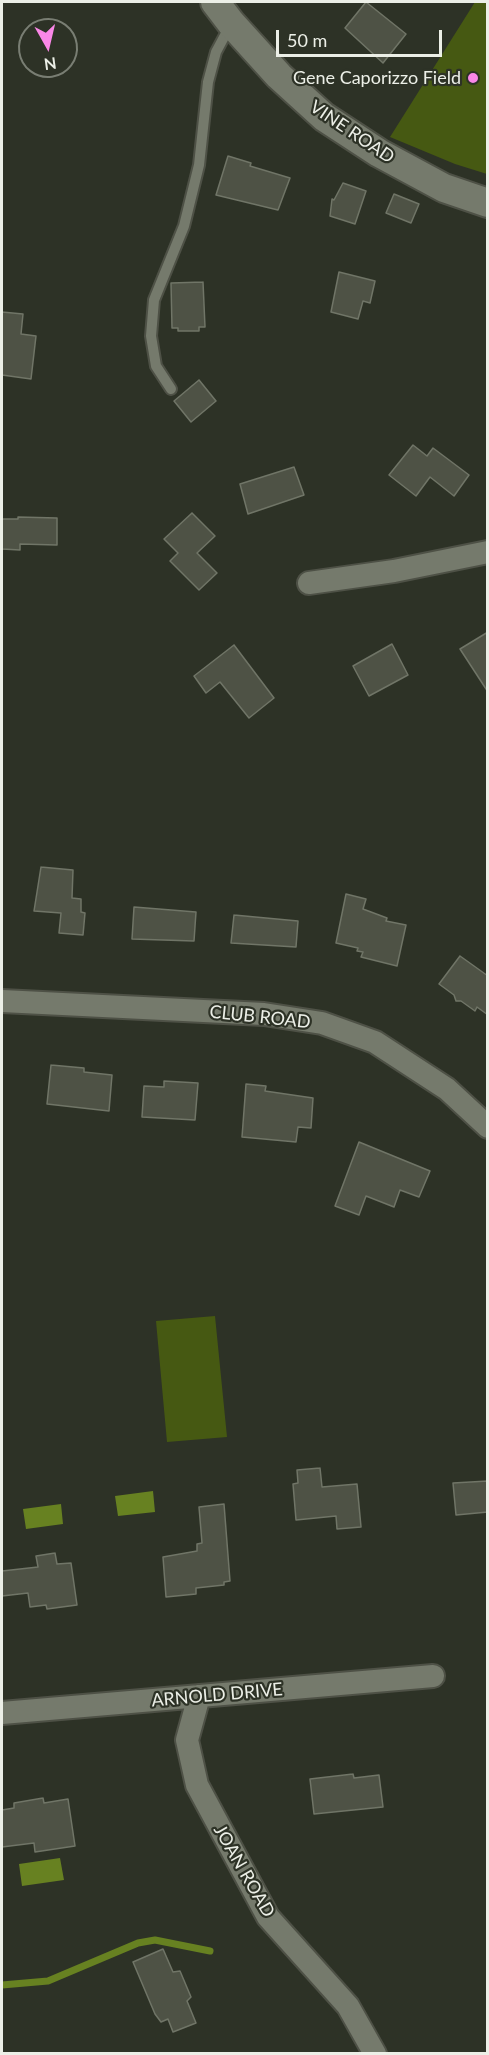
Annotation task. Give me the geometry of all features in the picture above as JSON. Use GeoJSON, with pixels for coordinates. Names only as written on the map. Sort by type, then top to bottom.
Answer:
{"type":"FeatureCollection","features":[{"type":"Feature","properties":{"kind":"street","name":"VINE ROAD"},"geometry":{"type":"LineString","coordinates":[[223,13],[279,76],[324,117],[379,153],[444,188],[488,203]]}},
{"type":"Feature","properties":{"kind":"street"},"geometry":{"type":"LineString","coordinates":[[309,583],[405,569],[488,552]]}},
{"type":"Feature","properties":{"kind":"street","name":"CLUB ROAD"},"geometry":{"type":"LineString","coordinates":[[2,1001],[264,1014],[322,1023],[375,1042],[447,1089],[488,1127]]}},
{"type":"Feature","properties":{"kind":"street","name":"ARNOLD DRIVE"},"geometry":{"type":"LineString","coordinates":[[2,1713],[433,1676]]}},
{"type":"Feature","properties":{"kind":"street","name":"JOAN ROAD"},"geometry":{"type":"LineString","coordinates":[[199,1696],[187,1740],[197,1785],[268,1917],[348,2006],[375,2054]]}},
{"type":"Feature","properties":{"kind":"lane"},"geometry":{"type":"LineString","coordinates":[[171,389],[156,366],[150,336],[154,300],[184,226],[199,165],[208,82],[223,13]]}},
{"type":"Feature","properties":{"kind":"shaded area"},"geometry":{"type":"Polygon","coordinates":[[[475,2],[487,2],[487,174],[455,164],[390,137],[475,2]]]}},
{"type":"Feature","properties":{"kind":"shaded area"},"geometry":{"type":"Polygon","coordinates":[[[215,1316],[227,1437],[167,1442],[156,1321],[215,1316]]]}},
{"type":"Feature","properties":{"kind":"shaded area"},"geometry":{"type":"Polygon","coordinates":[[[153,1491],[155,1512],[118,1516],[115,1496],[153,1491]]]}},
{"type":"Feature","properties":{"kind":"shaded area"},"geometry":{"type":"Polygon","coordinates":[[[61,1504],[63,1524],[26,1529],[23,1509],[61,1504]]]}},
{"type":"Feature","properties":{"kind":"shaded area"},"geometry":{"type":"Polygon","coordinates":[[[60,1858],[64,1880],[22,1886],[19,1864],[60,1858]]]}},
{"type":"Feature","properties":{"kind":"building"},"geometry":{"type":"Polygon","coordinates":[[[366,2],[406,34],[383,63],[345,28],[366,2]]]}},
{"type":"Feature","properties":{"kind":"building"},"geometry":{"type":"Polygon","coordinates":[[[228,156],[251,163],[250,166],[290,178],[278,210],[216,195],[228,156]]]}},
{"type":"Feature","properties":{"kind":"building"},"geometry":{"type":"Polygon","coordinates":[[[343,183],[366,191],[355,224],[330,216],[332,199],[334,200],[343,183]]]}},
{"type":"Feature","properties":{"kind":"building"},"geometry":{"type":"Polygon","coordinates":[[[394,194],[419,204],[411,223],[386,213],[394,194]]]}},
{"type":"Feature","properties":{"kind":"building"},"geometry":{"type":"Polygon","coordinates":[[[339,272],[375,281],[370,303],[363,301],[358,319],[331,312],[339,272]]]}},
{"type":"Feature","properties":{"kind":"building"},"geometry":{"type":"Polygon","coordinates":[[[203,282],[205,327],[199,327],[199,331],[178,331],[178,328],[172,328],[171,283],[203,282]]]}},
{"type":"Feature","properties":{"kind":"building"},"geometry":{"type":"Polygon","coordinates":[[[2,312],[23,314],[21,334],[36,336],[31,379],[2,375],[2,312]]]}},
{"type":"Feature","properties":{"kind":"building"},"geometry":{"type":"Polygon","coordinates":[[[199,380],[216,401],[191,422],[174,401],[199,380]]]}},
{"type":"Feature","properties":{"kind":"building"},"geometry":{"type":"Polygon","coordinates":[[[413,445],[427,456],[433,448],[469,475],[454,496],[430,477],[416,496],[389,475],[413,445]]]}},
{"type":"Feature","properties":{"kind":"building"},"geometry":{"type":"Polygon","coordinates":[[[294,467],[304,495],[248,514],[240,484],[294,467]]]}},
{"type":"Feature","properties":{"kind":"building"},"geometry":{"type":"Polygon","coordinates":[[[192,513],[215,536],[197,553],[217,573],[199,590],[170,561],[178,553],[164,539],[192,513]]]}},
{"type":"Feature","properties":{"kind":"building"},"geometry":{"type":"Polygon","coordinates":[[[18,517],[57,518],[57,545],[20,544],[20,550],[2,549],[2,519],[18,519],[18,517]]]}},
{"type":"Feature","properties":{"kind":"building"},"geometry":{"type":"Polygon","coordinates":[[[488,632],[488,692],[460,649],[488,632]]]}},
{"type":"Feature","properties":{"kind":"building"},"geometry":{"type":"Polygon","coordinates":[[[392,644],[408,675],[369,696],[353,666],[392,644]]]}},
{"type":"Feature","properties":{"kind":"building"},"geometry":{"type":"Polygon","coordinates":[[[234,645],[274,698],[249,718],[220,682],[206,693],[194,676],[234,645]]]}},
{"type":"Feature","properties":{"kind":"building"},"geometry":{"type":"Polygon","coordinates":[[[41,867],[73,870],[72,898],[81,899],[81,912],[85,913],[83,935],[59,933],[61,913],[34,911],[41,867]]]}},
{"type":"Feature","properties":{"kind":"building"},"geometry":{"type":"Polygon","coordinates":[[[346,894],[366,899],[363,909],[387,918],[386,921],[406,925],[397,966],[361,957],[363,952],[357,951],[358,948],[336,943],[346,894]]]}},
{"type":"Feature","properties":{"kind":"building"},"geometry":{"type":"Polygon","coordinates":[[[134,907],[196,912],[194,941],[132,939],[134,907]]]}},
{"type":"Feature","properties":{"kind":"building"},"geometry":{"type":"Polygon","coordinates":[[[234,915],[298,921],[296,947],[231,943],[234,915]]]}},
{"type":"Feature","properties":{"kind":"building"},"geometry":{"type":"Polygon","coordinates":[[[460,956],[488,976],[488,1015],[477,1007],[475,1011],[461,1001],[456,1001],[454,995],[439,984],[460,956]]]}},
{"type":"Feature","properties":{"kind":"building"},"geometry":{"type":"Polygon","coordinates":[[[51,1065],[84,1068],[84,1072],[112,1075],[109,1111],[47,1104],[51,1065]]]}},
{"type":"Feature","properties":{"kind":"building"},"geometry":{"type":"Polygon","coordinates":[[[164,1081],[198,1083],[195,1120],[142,1117],[144,1086],[164,1087],[164,1081]]]}},
{"type":"Feature","properties":{"kind":"building"},"geometry":{"type":"Polygon","coordinates":[[[246,1084],[266,1086],[265,1091],[313,1098],[311,1128],[298,1127],[296,1142],[242,1137],[246,1084]]]}},
{"type":"Feature","properties":{"kind":"building"},"geometry":{"type":"Polygon","coordinates":[[[359,1142],[430,1171],[419,1197],[400,1190],[394,1207],[366,1196],[359,1215],[335,1206],[359,1142]]]}},
{"type":"Feature","properties":{"kind":"building"},"geometry":{"type":"Polygon","coordinates":[[[320,1468],[322,1487],[357,1484],[361,1527],[337,1529],[336,1516],[296,1520],[293,1484],[298,1483],[297,1470],[320,1468]]]}},
{"type":"Feature","properties":{"kind":"building"},"geometry":{"type":"Polygon","coordinates":[[[488,1481],[488,1512],[456,1515],[453,1483],[488,1481]]]}},
{"type":"Feature","properties":{"kind":"building"},"geometry":{"type":"Polygon","coordinates":[[[224,1504],[230,1581],[224,1582],[224,1585],[196,1588],[196,1594],[166,1597],[163,1557],[197,1551],[197,1544],[202,1543],[199,1507],[224,1504]]]}},
{"type":"Feature","properties":{"kind":"building"},"geometry":{"type":"Polygon","coordinates":[[[55,1553],[57,1564],[71,1563],[77,1605],[47,1609],[46,1605],[30,1607],[28,1593],[2,1596],[2,1571],[38,1567],[36,1556],[55,1553]]]}},
{"type":"Feature","properties":{"kind":"building"},"geometry":{"type":"Polygon","coordinates":[[[353,1774],[354,1778],[379,1775],[383,1807],[314,1814],[310,1779],[353,1774]]]}},
{"type":"Feature","properties":{"kind":"building"},"geometry":{"type":"Polygon","coordinates":[[[43,1798],[44,1803],[68,1799],[75,1846],[35,1852],[34,1843],[2,1847],[2,1810],[14,1808],[14,1803],[43,1798]]]}},
{"type":"Feature","properties":{"kind":"building"},"geometry":{"type":"Polygon","coordinates":[[[163,1949],[173,1972],[180,1971],[191,1997],[187,2001],[196,2023],[173,2032],[168,2019],[161,2022],[155,2014],[133,1962],[163,1949]]]}},
{"type":"Feature","properties":{"kind":"waterway"},"geometry":{"type":"LineString","coordinates":[[2,1985],[48,1981],[138,1943],[155,1940],[210,1951]]}},
{"type":"Feature","properties":{"kind":"place","name":"Gene Caporizzo Field"},"geometry":{"type":"Point","coordinates":[473,78]}}]}
